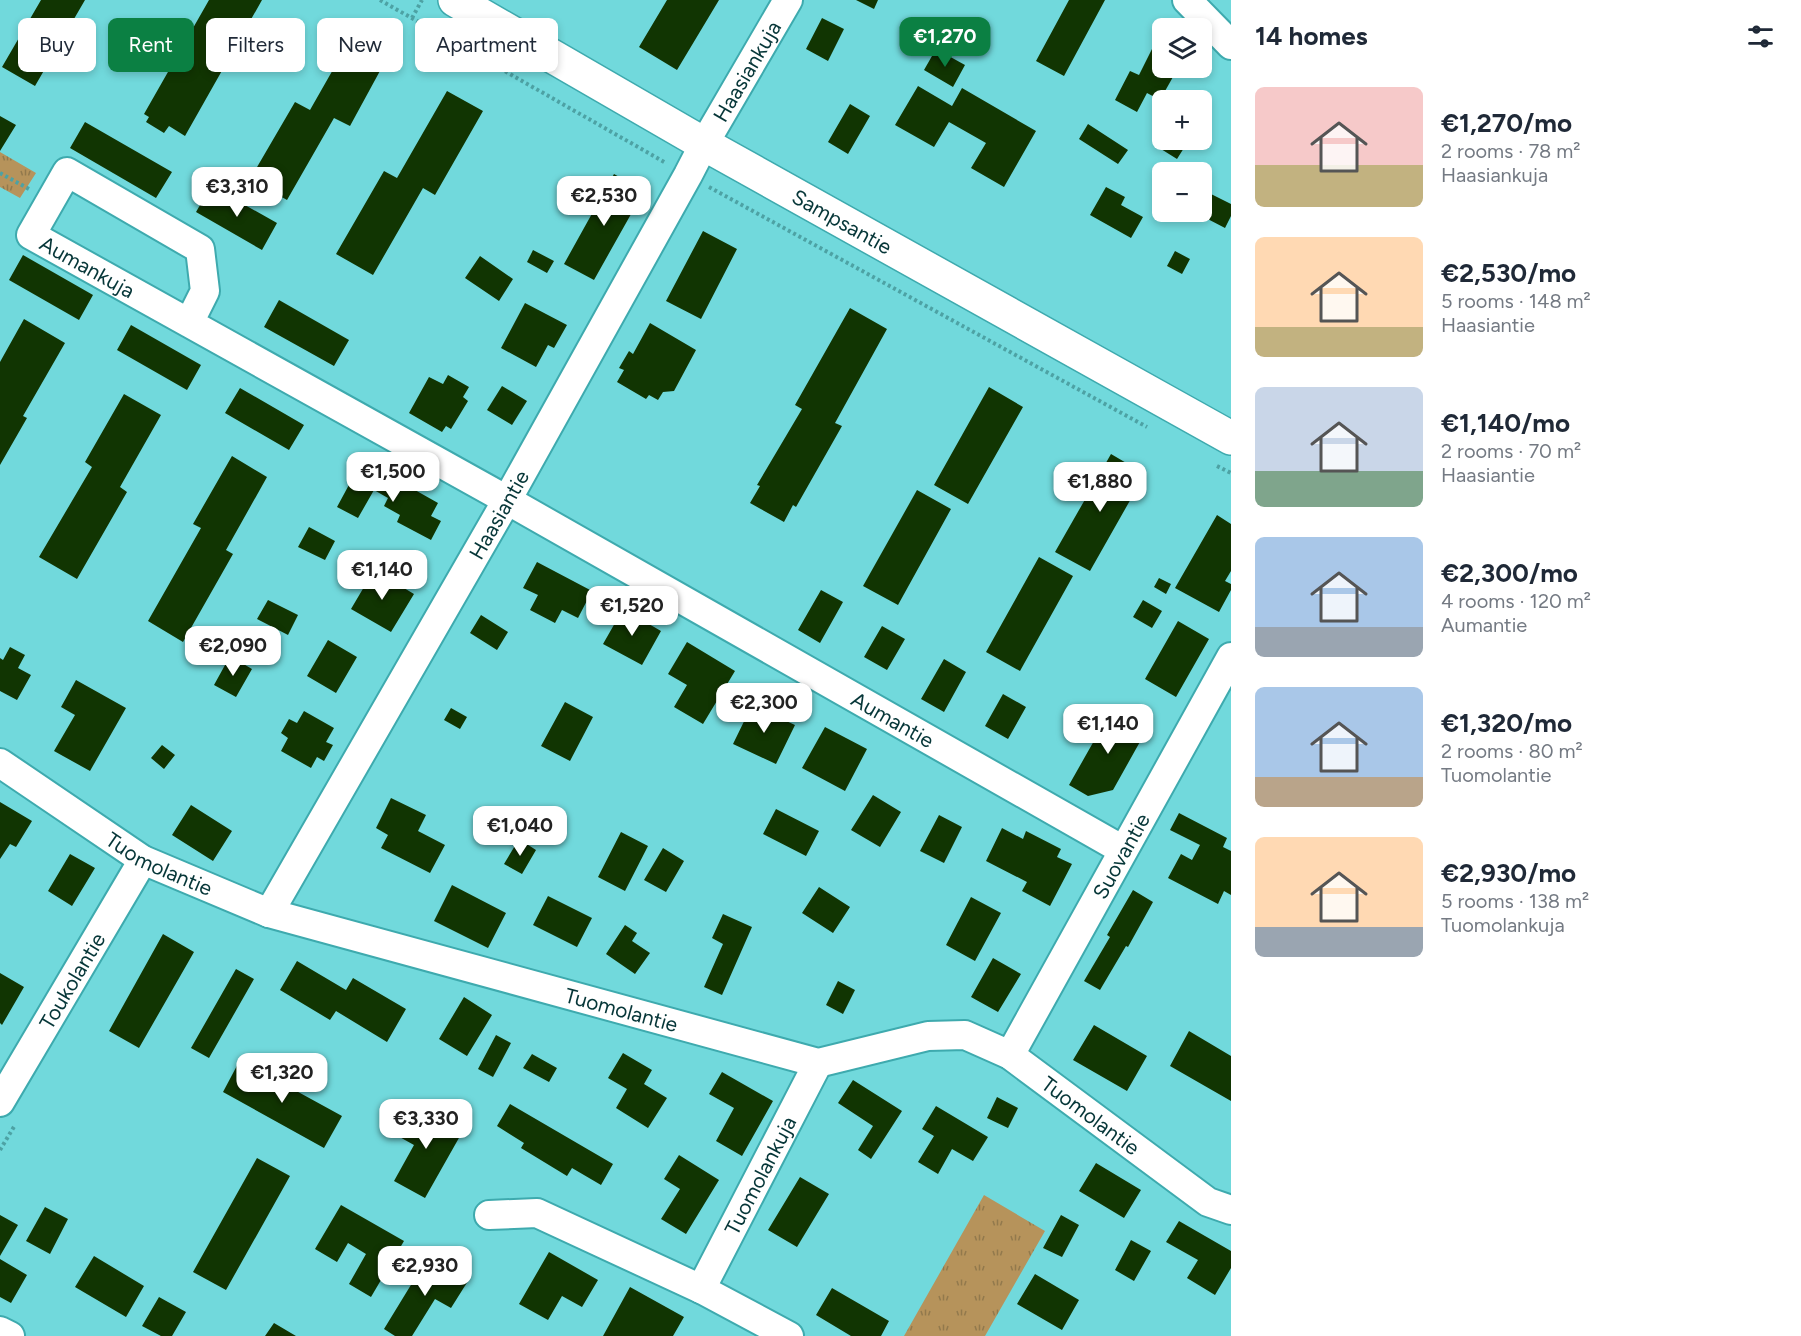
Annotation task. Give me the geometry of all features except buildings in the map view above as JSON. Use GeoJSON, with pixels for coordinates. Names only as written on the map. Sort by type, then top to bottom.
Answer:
{"type":"FeatureCollection","features":[{"type":"Feature","properties":{"kind":"street","name":"Sampsantie"},"geometry":{"type":"LineString","coordinates":[[454,0],[704,144],[1221,450]]}},
{"type":"Feature","properties":{"kind":"street","name":"Haasiankuja"},"geometry":{"type":"LineString","coordinates":[[704,144],[788,0]]}},
{"type":"Feature","properties":{"kind":"street"},"geometry":{"type":"LineString","coordinates":[[1187,0],[1231,45]]}},
{"type":"Feature","properties":{"kind":"street","name":"Haasiantie"},"geometry":{"type":"LineString","coordinates":[[269,912],[507,500],[704,144]]}},
{"type":"Feature","properties":{"kind":"street","name":"Aumankuja"},"geometry":{"type":"LineString","coordinates":[[189,323],[205,291],[200,249],[67,172],[31,235],[189,323],[507,500]]}},
{"type":"Feature","properties":{"kind":"street","name":"Aumantie"},"geometry":{"type":"LineString","coordinates":[[507,500],[1123,850]]}},
{"type":"Feature","properties":{"kind":"street","name":"Suovantie"},"geometry":{"type":"LineString","coordinates":[[1010,1056],[1123,850],[1223,688],[1231,657]]}},
{"type":"Feature","properties":{"kind":"street","name":"Tuomolantie"},"geometry":{"type":"LineString","coordinates":[[0,763],[143,860],[269,912],[818,1063],[927,1036],[965,1035],[1010,1056],[1208,1202],[1231,1210]]}},
{"type":"Feature","properties":{"kind":"street","name":"Toukolantie"},"geometry":{"type":"LineString","coordinates":[[0,1102],[143,860]]}},
{"type":"Feature","properties":{"kind":"street","name":"Tuomolankuja"},"geometry":{"type":"LineString","coordinates":[[701,1289],[818,1063]]}},
{"type":"Feature","properties":{"kind":"street"},"geometry":{"type":"LineString","coordinates":[[489,1215],[537,1213],[701,1289],[789,1336]]}},
{"type":"Feature","properties":{"kind":"street"},"geometry":{"type":"LineString","coordinates":[[0,1330],[10,1336]]}},
{"type":"Feature","properties":{"kind":"path"},"geometry":{"type":"LineString","coordinates":[[380,0],[688,175],[1148,427]]}},
{"type":"Feature","properties":{"kind":"path"},"geometry":{"type":"LineString","coordinates":[[412,18],[422,0]]}},
{"type":"Feature","properties":{"kind":"path"},"geometry":{"type":"LineString","coordinates":[[1221,450],[1231,473]]}},
{"type":"Feature","properties":{"kind":"green space"},"geometry":{"type":"Polygon","coordinates":[[[0,152],[36,173],[20,198],[0,187],[0,152]]]}},
{"type":"Feature","properties":{"kind":"green space"},"geometry":{"type":"Polygon","coordinates":[[[984,1195],[1045,1231],[985,1336],[904,1336],[984,1195]]]}}]}
